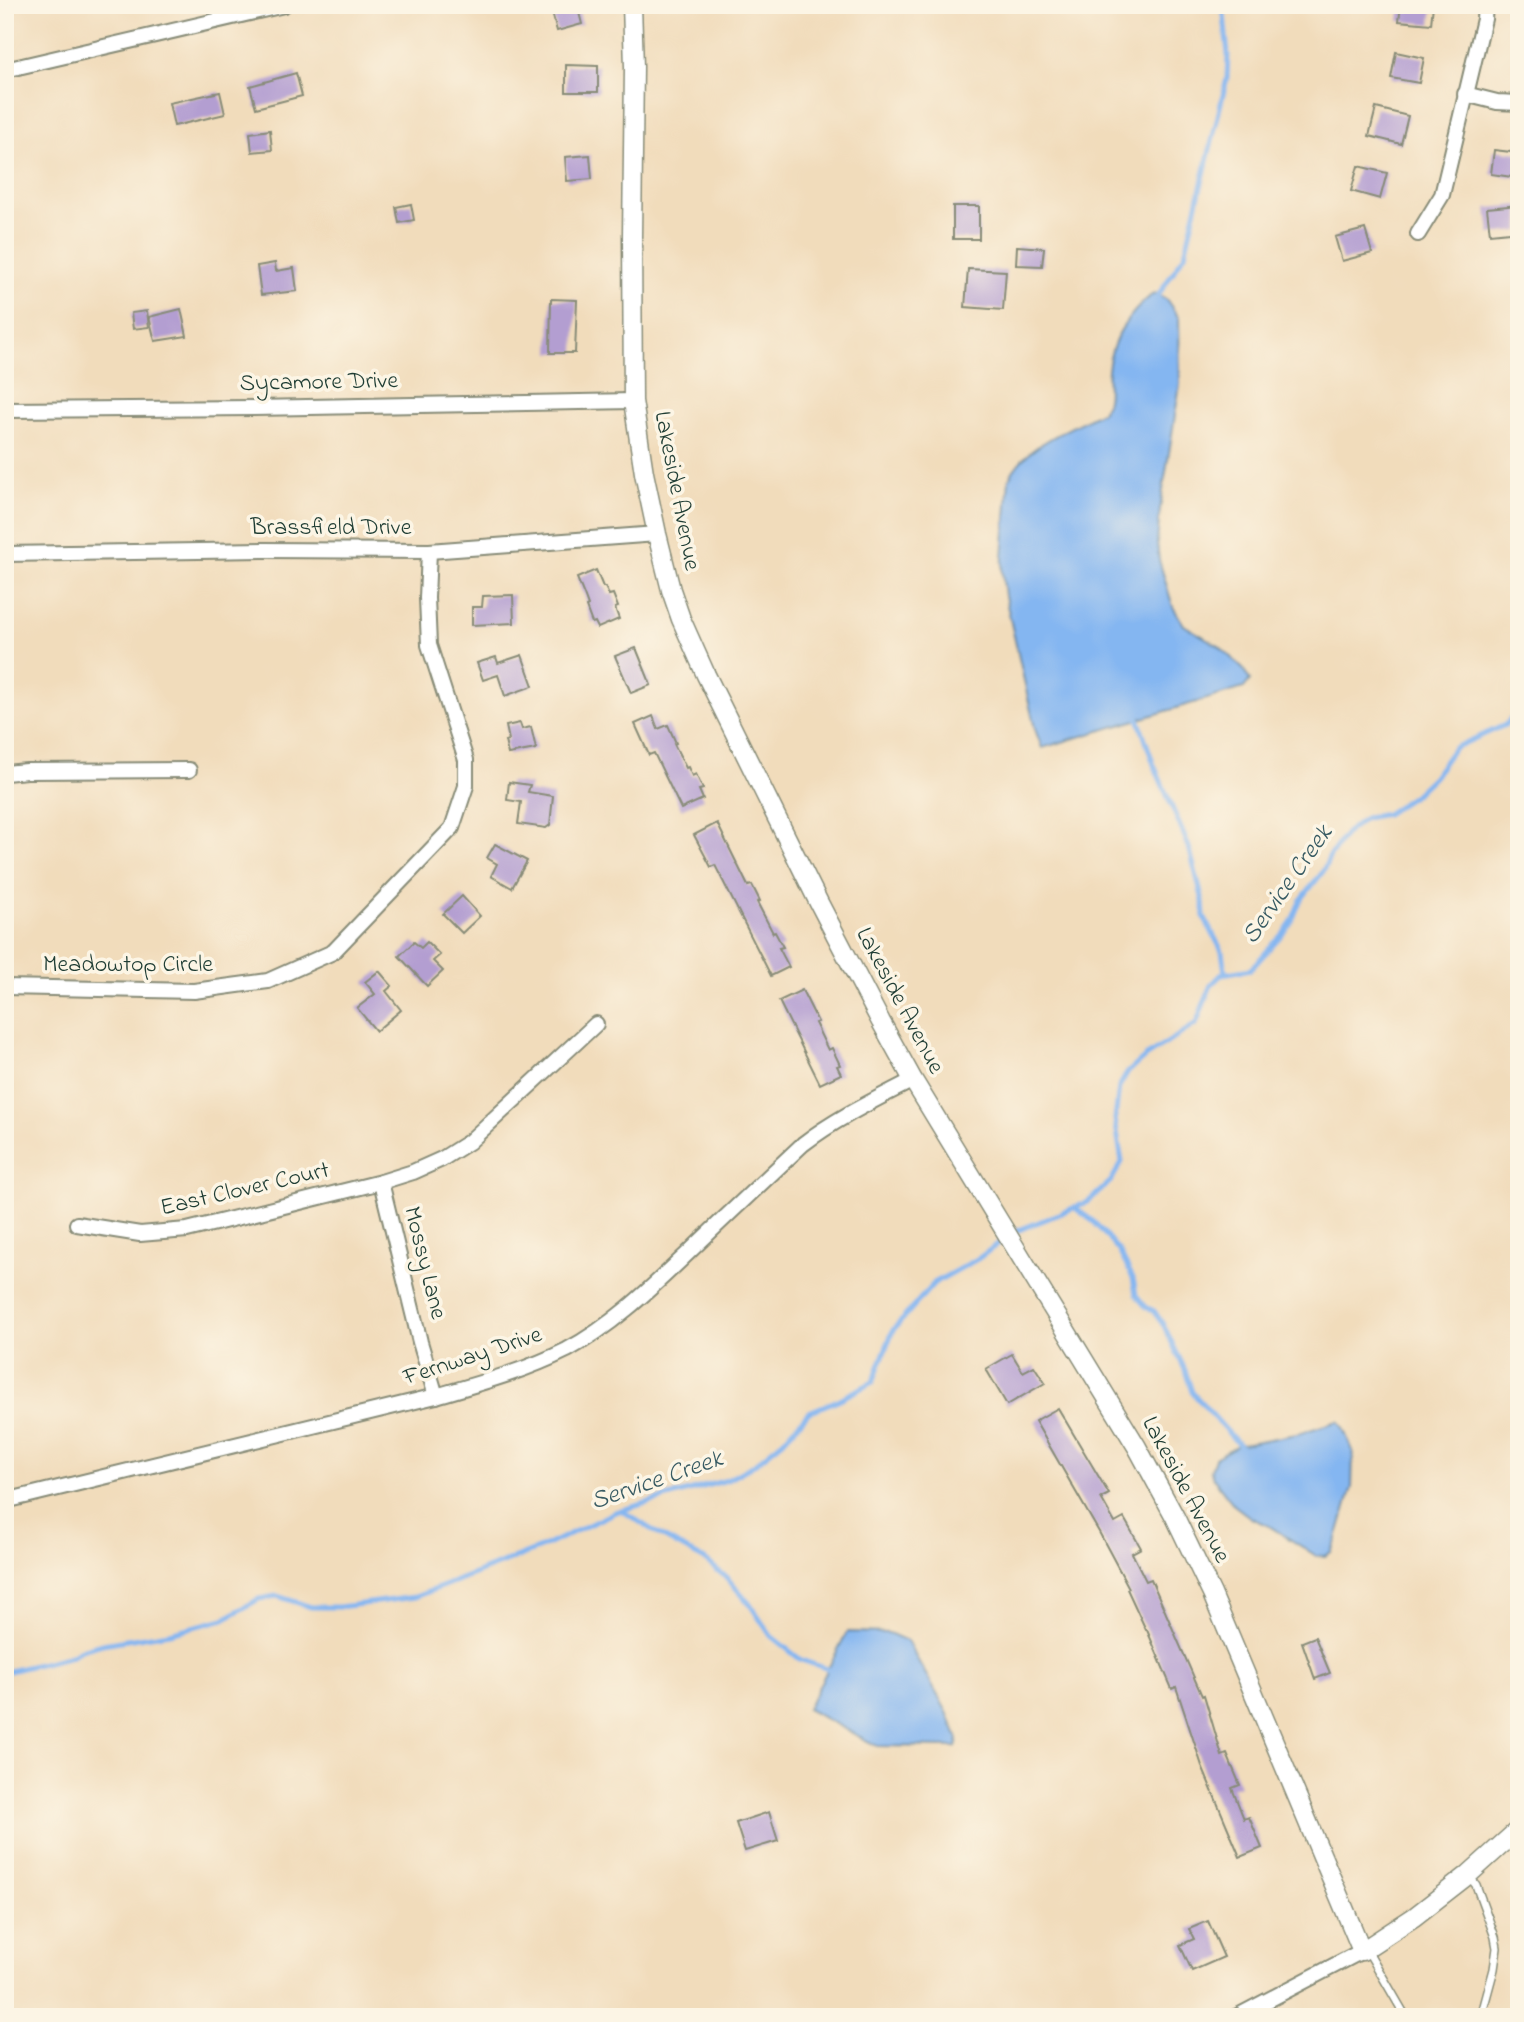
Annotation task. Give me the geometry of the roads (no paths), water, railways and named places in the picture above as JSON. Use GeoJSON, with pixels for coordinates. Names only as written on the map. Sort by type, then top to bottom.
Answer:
{"type":"FeatureCollection","features":[{"type":"Feature","properties":{"kind":"street"},"geometry":{"type":"LineString","coordinates":[[5,70],[284,5]]}},
{"type":"Feature","properties":{"kind":"street","name":"Lakeside Avenue"},"geometry":{"type":"LineString","coordinates":[[632,5],[635,67],[633,401],[644,473],[671,590],[706,676],[825,915],[913,1080],[1137,1447],[1175,1517],[1212,1594],[1364,1950]]}},
{"type":"Feature","properties":{"kind":"street"},"geometry":{"type":"LineString","coordinates":[[1418,234],[1442,195],[1484,19],[1485,5]]}},
{"type":"Feature","properties":{"kind":"street"},"geometry":{"type":"LineString","coordinates":[[1465,94],[1497,102],[1519,103]]}},
{"type":"Feature","properties":{"kind":"street","name":"Sycamore Drive"},"geometry":{"type":"LineString","coordinates":[[5,410],[633,401]]}},
{"type":"Feature","properties":{"kind":"street","name":"Brassfield Drive"},"geometry":{"type":"LineString","coordinates":[[5,554],[263,550],[429,551],[657,534]]}},
{"type":"Feature","properties":{"kind":"street","name":"Meadowtop Circle"},"geometry":{"type":"LineString","coordinates":[[5,987],[194,991],[268,981],[333,952],[452,828],[466,786],[466,760],[429,645],[429,551]]}},
{"type":"Feature","properties":{"kind":"street"},"geometry":{"type":"LineString","coordinates":[[5,772],[190,771]]}},
{"type":"Feature","properties":{"kind":"street","name":"East Clover Court"},"geometry":{"type":"LineString","coordinates":[[77,1224],[140,1234],[187,1230],[413,1172],[442,1159],[469,1142],[596,1024]]}},
{"type":"Feature","properties":{"kind":"street","name":"Fernway Drive"},"geometry":{"type":"LineString","coordinates":[[5,1501],[493,1380],[569,1349],[606,1325],[639,1298],[803,1144],[851,1112],[913,1080]]}},
{"type":"Feature","properties":{"kind":"street","name":"Mossy Lane"},"geometry":{"type":"LineString","coordinates":[[380,1182],[436,1395]]}},
{"type":"Feature","properties":{"kind":"street"},"geometry":{"type":"LineString","coordinates":[[1236,2017],[1364,1950],[1414,1917],[1468,1875],[1519,1829]]}},
{"type":"Feature","properties":{"kind":"lane"},"geometry":{"type":"LineString","coordinates":[[1468,1875],[1476,1885],[1497,1948],[1481,2017]]}},
{"type":"Feature","properties":{"kind":"lane"},"geometry":{"type":"LineString","coordinates":[[1364,1950],[1406,2017]]}},
{"type":"Feature","properties":{"kind":"water"},"geometry":{"type":"Polygon","coordinates":[[[1154,293],[1166,299],[1179,318],[1180,384],[1160,509],[1157,543],[1159,560],[1173,607],[1184,625],[1219,646],[1243,669],[1250,680],[1244,688],[1042,748],[1035,729],[1005,596],[1002,570],[1009,479],[1025,457],[1037,448],[1101,412],[1106,402],[1110,358],[1117,337],[1129,318],[1154,293]]]}},
{"type":"Feature","properties":{"kind":"water"},"geometry":{"type":"Polygon","coordinates":[[[1338,1421],[1353,1451],[1352,1487],[1336,1542],[1331,1552],[1325,1556],[1315,1555],[1251,1518],[1234,1505],[1213,1478],[1211,1470],[1215,1458],[1238,1445],[1297,1434],[1338,1421]]]}},
{"type":"Feature","properties":{"kind":"water"},"geometry":{"type":"Polygon","coordinates":[[[847,1632],[889,1633],[907,1641],[947,1712],[958,1739],[956,1747],[877,1746],[807,1709],[847,1632]]]}},
{"type":"Feature","properties":{"kind":"waterway"},"geometry":{"type":"LineString","coordinates":[[1157,300],[1185,254],[1227,78],[1228,55],[1223,5]]}},
{"type":"Feature","properties":{"kind":"waterway","name":"Service Creek"},"geometry":{"type":"LineString","coordinates":[[5,1672],[68,1657],[102,1644],[169,1633],[224,1619],[259,1599],[277,1596],[311,1607],[339,1607],[415,1597],[543,1547],[615,1512],[727,1480],[752,1466],[783,1441],[809,1412],[873,1382],[893,1330],[934,1283],[979,1258],[1014,1232],[1088,1202],[1111,1181],[1122,1162],[1115,1119],[1119,1087],[1127,1073],[1145,1057],[1196,1024],[1211,985],[1222,974],[1251,969],[1292,921],[1300,901],[1322,873],[1346,833],[1365,818],[1386,814],[1413,796],[1433,777],[1454,748],[1505,725],[1519,711]]}},
{"type":"Feature","properties":{"kind":"waterway"},"geometry":{"type":"LineString","coordinates":[[1137,715],[1154,765],[1189,847],[1203,901],[1204,917],[1222,951],[1225,973]]}},
{"type":"Feature","properties":{"kind":"waterway"},"geometry":{"type":"LineString","coordinates":[[1075,1208],[1094,1222],[1119,1251],[1133,1278],[1136,1295],[1146,1307],[1154,1311],[1164,1326],[1185,1370],[1192,1392],[1241,1447]]}},
{"type":"Feature","properties":{"kind":"waterway"},"geometry":{"type":"LineString","coordinates":[[621,1510],[705,1560],[727,1578],[749,1603],[771,1636],[801,1660],[834,1673]]}}]}
